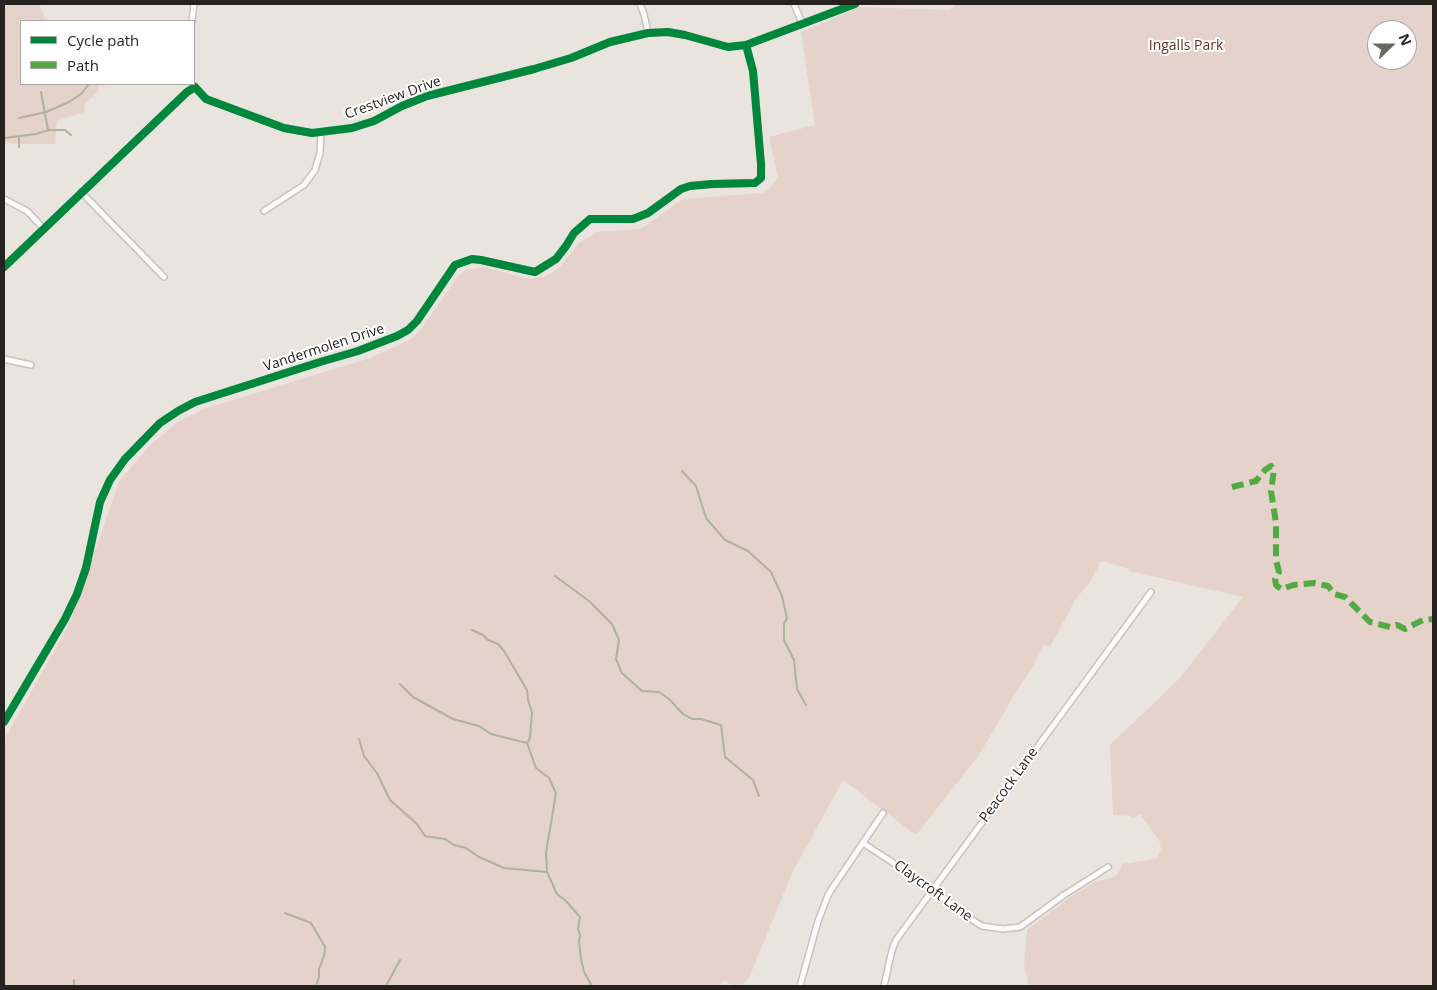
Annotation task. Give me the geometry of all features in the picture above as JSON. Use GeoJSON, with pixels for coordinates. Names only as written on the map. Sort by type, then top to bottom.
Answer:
{"type":"FeatureCollection","features":[{"type":"Feature","properties":{"kind":"street"},"geometry":{"type":"LineString","coordinates":[[192,20],[194,4]]}},
{"type":"Feature","properties":{"kind":"street"},"geometry":{"type":"LineString","coordinates":[[640,4],[648,33]]}},
{"type":"Feature","properties":{"kind":"street"},"geometry":{"type":"LineString","coordinates":[[794,4],[802,23]]}},
{"type":"Feature","properties":{"kind":"street","name":"Crestview Drive"},"geometry":{"type":"LineString","coordinates":[[4,267],[194,85],[206,99],[284,128],[312,133],[321,132],[352,128],[374,121],[402,106],[427,96],[534,69],[571,58],[610,42],[648,33],[668,32],[728,47],[746,45],[855,4]]}},
{"type":"Feature","properties":{"kind":"street","name":"Vandermolen Drive"},"geometry":{"type":"LineString","coordinates":[[4,722],[65,619],[77,594],[86,568],[100,502],[110,480],[125,459],[160,423],[195,402],[320,362],[358,352],[397,336],[408,330],[417,321],[455,265],[472,259],[535,272],[556,259],[574,233],[590,219],[633,220],[648,213],[681,189],[690,186],[755,183],[761,178],[762,164],[753,71],[746,45]]}},
{"type":"Feature","properties":{"kind":"street"},"geometry":{"type":"LineString","coordinates":[[264,210],[304,185],[315,170],[320,153],[321,132]]}},
{"type":"Feature","properties":{"kind":"street"},"geometry":{"type":"LineString","coordinates":[[81,192],[164,277]]}},
{"type":"Feature","properties":{"kind":"street"},"geometry":{"type":"LineString","coordinates":[[4,199],[26,211],[44,229]]}},
{"type":"Feature","properties":{"kind":"street"},"geometry":{"type":"LineString","coordinates":[[4,359],[31,364]]}},
{"type":"Feature","properties":{"kind":"street","name":"Peacock Lane"},"geometry":{"type":"LineString","coordinates":[[884,986],[894,945],[1151,592]]}},
{"type":"Feature","properties":{"kind":"street"},"geometry":{"type":"LineString","coordinates":[[800,986],[818,921],[829,893],[883,813]]}},
{"type":"Feature","properties":{"kind":"street","name":"Claycroft Lane"},"geometry":{"type":"LineString","coordinates":[[863,842],[933,889],[963,914],[982,926],[1004,929],[1020,927],[1064,895],[1108,867]]}},
{"type":"Feature","properties":{"kind":"green space"},"geometry":{"type":"Polygon","coordinates":[[[4,4],[41,4],[40,6],[46,20],[20,20],[20,85],[99,85],[99,90],[85,104],[84,112],[57,121],[55,144],[4,142],[4,4]]]}},
{"type":"Feature","properties":{"kind":"green space","name":"Ingalls Park"},"geometry":{"type":"Polygon","coordinates":[[[956,4],[1433,4],[1433,986],[1027,986],[1028,979],[1024,967],[1027,930],[1069,898],[1093,883],[1116,876],[1122,864],[1156,859],[1161,850],[1160,842],[1140,814],[1132,819],[1131,816],[1113,815],[1110,745],[1180,678],[1243,597],[1129,571],[1129,569],[1101,561],[1091,581],[1075,600],[1050,647],[1044,644],[1033,666],[979,755],[916,835],[843,780],[792,873],[749,978],[741,986],[732,986],[725,980],[718,986],[4,986],[4,740],[70,623],[119,482],[150,445],[178,422],[204,409],[370,358],[410,340],[422,328],[458,276],[466,270],[484,267],[529,279],[544,277],[558,269],[579,243],[597,232],[641,229],[683,199],[762,193],[771,187],[778,177],[769,137],[815,125],[801,32],[860,7],[950,10],[956,4]]]}},
{"type":"Feature","properties":{"kind":"waterway"},"geometry":{"type":"LineString","coordinates":[[19,118],[46,112],[69,102],[81,94],[88,85]]}},
{"type":"Feature","properties":{"kind":"waterway"},"geometry":{"type":"LineString","coordinates":[[41,92],[48,130]]}},
{"type":"Feature","properties":{"kind":"waterway"},"geometry":{"type":"LineString","coordinates":[[4,138],[36,134],[49,130],[65,130],[71,135]]}},
{"type":"Feature","properties":{"kind":"waterway"},"geometry":{"type":"LineString","coordinates":[[19,137],[19,147]]}},
{"type":"Feature","properties":{"kind":"waterway"},"geometry":{"type":"LineString","coordinates":[[682,471],[696,486],[706,518],[725,540],[748,551],[771,572],[782,596],[787,618],[784,624],[784,640],[794,660],[797,689],[806,705]]}},
{"type":"Feature","properties":{"kind":"waterway"},"geometry":{"type":"LineString","coordinates":[[555,576],[589,601],[612,624],[619,640],[616,659],[622,673],[642,691],[659,692],[669,699],[683,714],[692,719],[701,719],[721,725],[725,757],[753,780],[759,796]]}},
{"type":"Feature","properties":{"kind":"waterway"},"geometry":{"type":"LineString","coordinates":[[472,630],[498,644],[527,690],[532,712],[530,738],[527,743],[536,768],[549,778],[556,793],[546,853],[547,871]]}},
{"type":"Feature","properties":{"kind":"waterway"},"geometry":{"type":"LineString","coordinates":[[400,684],[413,697],[453,719],[479,726],[491,734],[527,743]]}},
{"type":"Feature","properties":{"kind":"waterway"},"geometry":{"type":"LineString","coordinates":[[359,739],[364,756],[377,773],[390,800],[417,824],[425,836],[445,839],[504,868],[547,872],[557,894],[580,917],[578,929],[581,959],[584,972],[592,986]]}},
{"type":"Feature","properties":{"kind":"waterway"},"geometry":{"type":"LineString","coordinates":[[285,913],[311,923],[325,947],[316,986]]}},
{"type":"Feature","properties":{"kind":"waterway"},"geometry":{"type":"LineString","coordinates":[[386,986],[400,960]]}},
{"type":"Feature","properties":{"kind":"waterway"},"geometry":{"type":"LineString","coordinates":[[74,980],[74,986]]}},
{"type":"Feature","properties":{"kind":"marked path"},"geometry":{"type":"LineString","coordinates":[[1232,487],[1256,481],[1271,466],[1274,470],[1271,491],[1276,523],[1276,560],[1279,572],[1275,579],[1276,585],[1281,589],[1294,585],[1314,583],[1328,586],[1334,594],[1345,597],[1370,622],[1390,627],[1397,625],[1405,629],[1423,620],[1433,619]]}},
{"type":"Feature","properties":{"kind":"cycle path"},"geometry":{"type":"LineString","coordinates":[[4,267],[187,92],[195,87],[206,99],[284,128],[312,133],[352,128],[374,121],[402,106],[427,96],[534,69],[571,58],[610,42],[648,33],[668,32],[728,47],[746,45],[855,4]]}},
{"type":"Feature","properties":{"kind":"cycle path"},"geometry":{"type":"LineString","coordinates":[[4,722],[65,619],[77,594],[86,568],[100,502],[110,480],[125,459],[160,423],[195,402],[358,351],[397,336],[408,330],[417,321],[455,265],[472,259],[535,272],[556,259],[574,233],[590,219],[633,219],[648,213],[681,189],[690,186],[755,183],[761,178],[761,164],[753,71],[746,45]]}}]}
